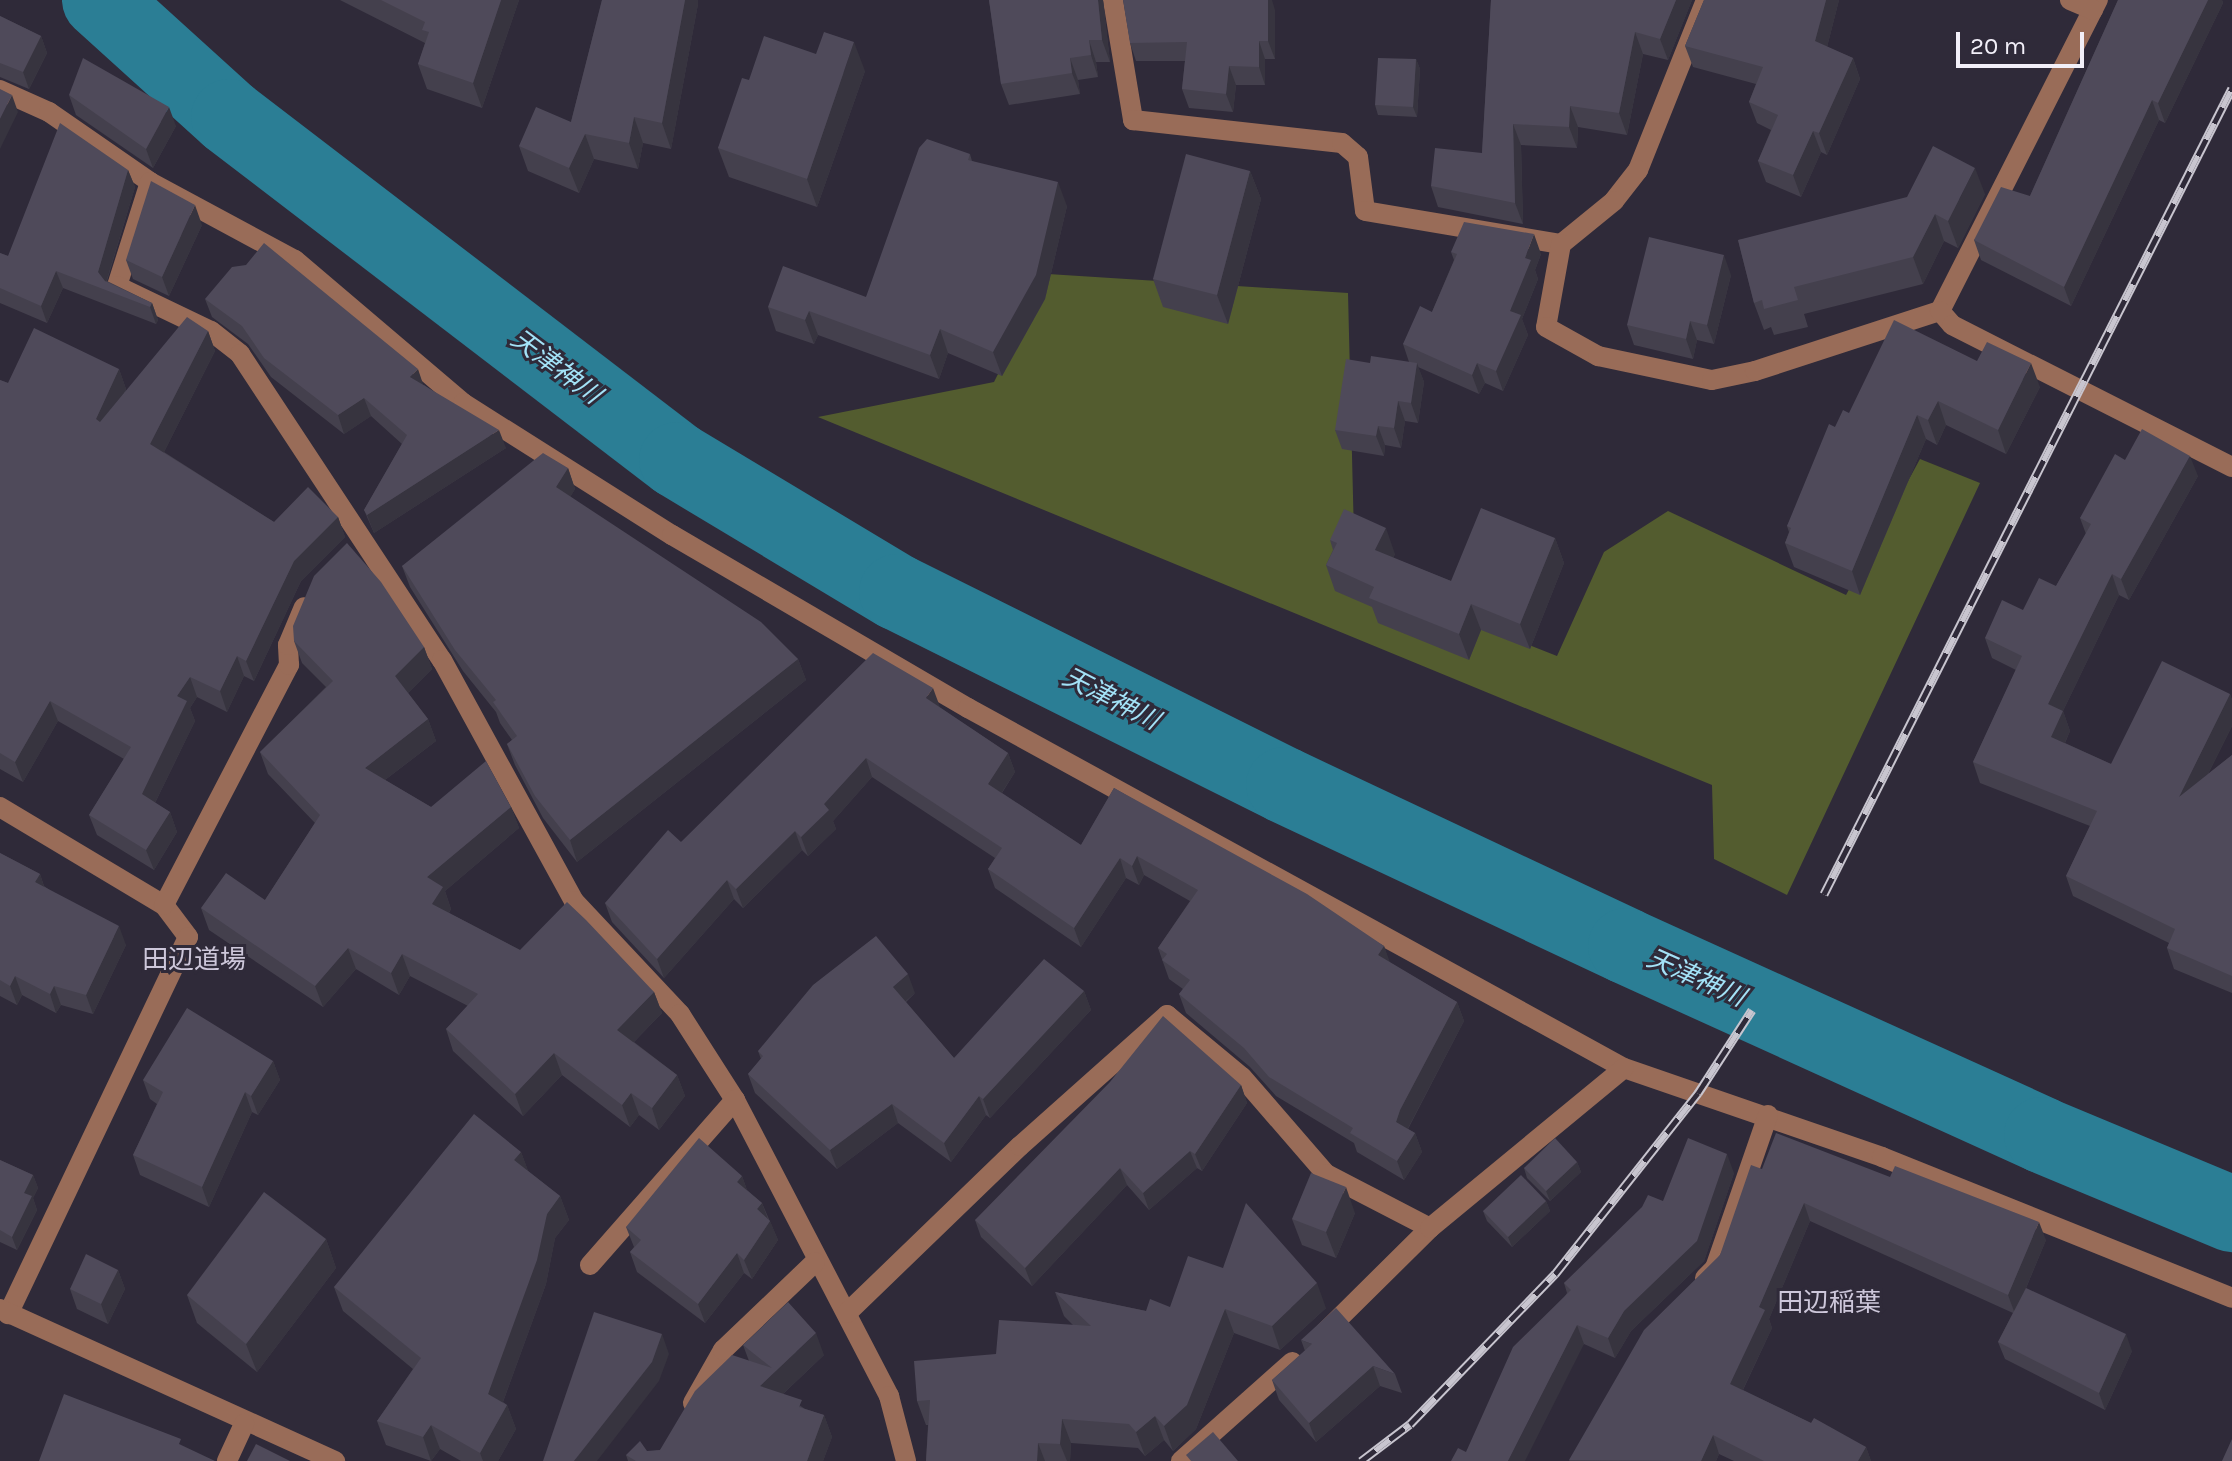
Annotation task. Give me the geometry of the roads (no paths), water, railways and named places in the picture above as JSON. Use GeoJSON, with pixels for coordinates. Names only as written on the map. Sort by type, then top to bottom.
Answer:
{"type":"FeatureCollection","features":[{"type":"Feature","properties":{"kind":"street"},"geometry":{"type":"LineString","coordinates":[[1113,0],[1133,120],[1342,143],[1358,157],[1365,211],[1561,244]]}},
{"type":"Feature","properties":{"kind":"street"},"geometry":{"type":"LineString","coordinates":[[1706,0],[1638,170],[1614,201],[1561,244],[1546,327],[1598,356],[1712,380],[1769,367],[1940,311],[2096,5],[2070,0]]}},
{"type":"Feature","properties":{"kind":"street"},"geometry":{"type":"LineString","coordinates":[[0,90],[49,112],[150,182],[295,260],[463,403],[672,535],[968,708],[1624,1068],[1768,1115],[2232,1298]]}},
{"type":"Feature","properties":{"kind":"street"},"geometry":{"type":"LineString","coordinates":[[150,182],[117,286],[211,331],[240,354],[362,539],[501,760],[574,901],[680,1014],[735,1100],[815,1262],[847,1313],[889,1396],[906,1461]]}},
{"type":"Feature","properties":{"kind":"street"},"geometry":{"type":"LineString","coordinates":[[1940,311],[1952,325],[2232,467]]}},
{"type":"Feature","properties":{"kind":"street"},"geometry":{"type":"LineString","coordinates":[[342,560],[362,539]]}},
{"type":"Feature","properties":{"kind":"street"},"geometry":{"type":"LineString","coordinates":[[164,905],[289,665],[288,645],[311,590]]}},
{"type":"Feature","properties":{"kind":"street"},"geometry":{"type":"LineString","coordinates":[[0,807],[164,905],[188,937],[4,1311],[244,1424],[335,1461]]}},
{"type":"Feature","properties":{"kind":"street"},"geometry":{"type":"LineString","coordinates":[[847,1313],[1020,1146],[1167,1015],[1242,1077],[1326,1174],[1430,1228]]}},
{"type":"Feature","properties":{"kind":"street"},"geometry":{"type":"LineString","coordinates":[[1181,1461],[1430,1228],[1624,1068]]}},
{"type":"Feature","properties":{"kind":"street"},"geometry":{"type":"LineString","coordinates":[[590,1265],[735,1100]]}},
{"type":"Feature","properties":{"kind":"street"},"geometry":{"type":"LineString","coordinates":[[1694,1289],[1715,1268],[1768,1115]]}},
{"type":"Feature","properties":{"kind":"street"},"geometry":{"type":"LineString","coordinates":[[684,1419],[723,1350],[815,1262]]}},
{"type":"Feature","properties":{"kind":"street"},"geometry":{"type":"LineString","coordinates":[[227,1461],[244,1424]]}},
{"type":"Feature","properties":{"kind":"waterway","name":"天津神川"},"geometry":{"type":"LineString","coordinates":[[100,0],[229,117],[677,460],[897,592],[1284,785],[1626,946],[2042,1135],[2232,1214]]}},
{"type":"Feature","properties":{"kind":"railway"},"geometry":{"type":"LineString","coordinates":[[1824,894],[2232,88]]}},
{"type":"Feature","properties":{"kind":"railway"},"geometry":{"type":"LineString","coordinates":[[1361,1461],[1410,1424],[1555,1274],[1698,1093],[1752,1010]]}},
{"type":"Feature","properties":{"kind":"district","name":"田辺道場"},"geometry":{"type":"Point","coordinates":[194,960]}},
{"type":"Feature","properties":{"kind":"district","name":"田辺稲葉"},"geometry":{"type":"Point","coordinates":[1829,1303]}}]}
